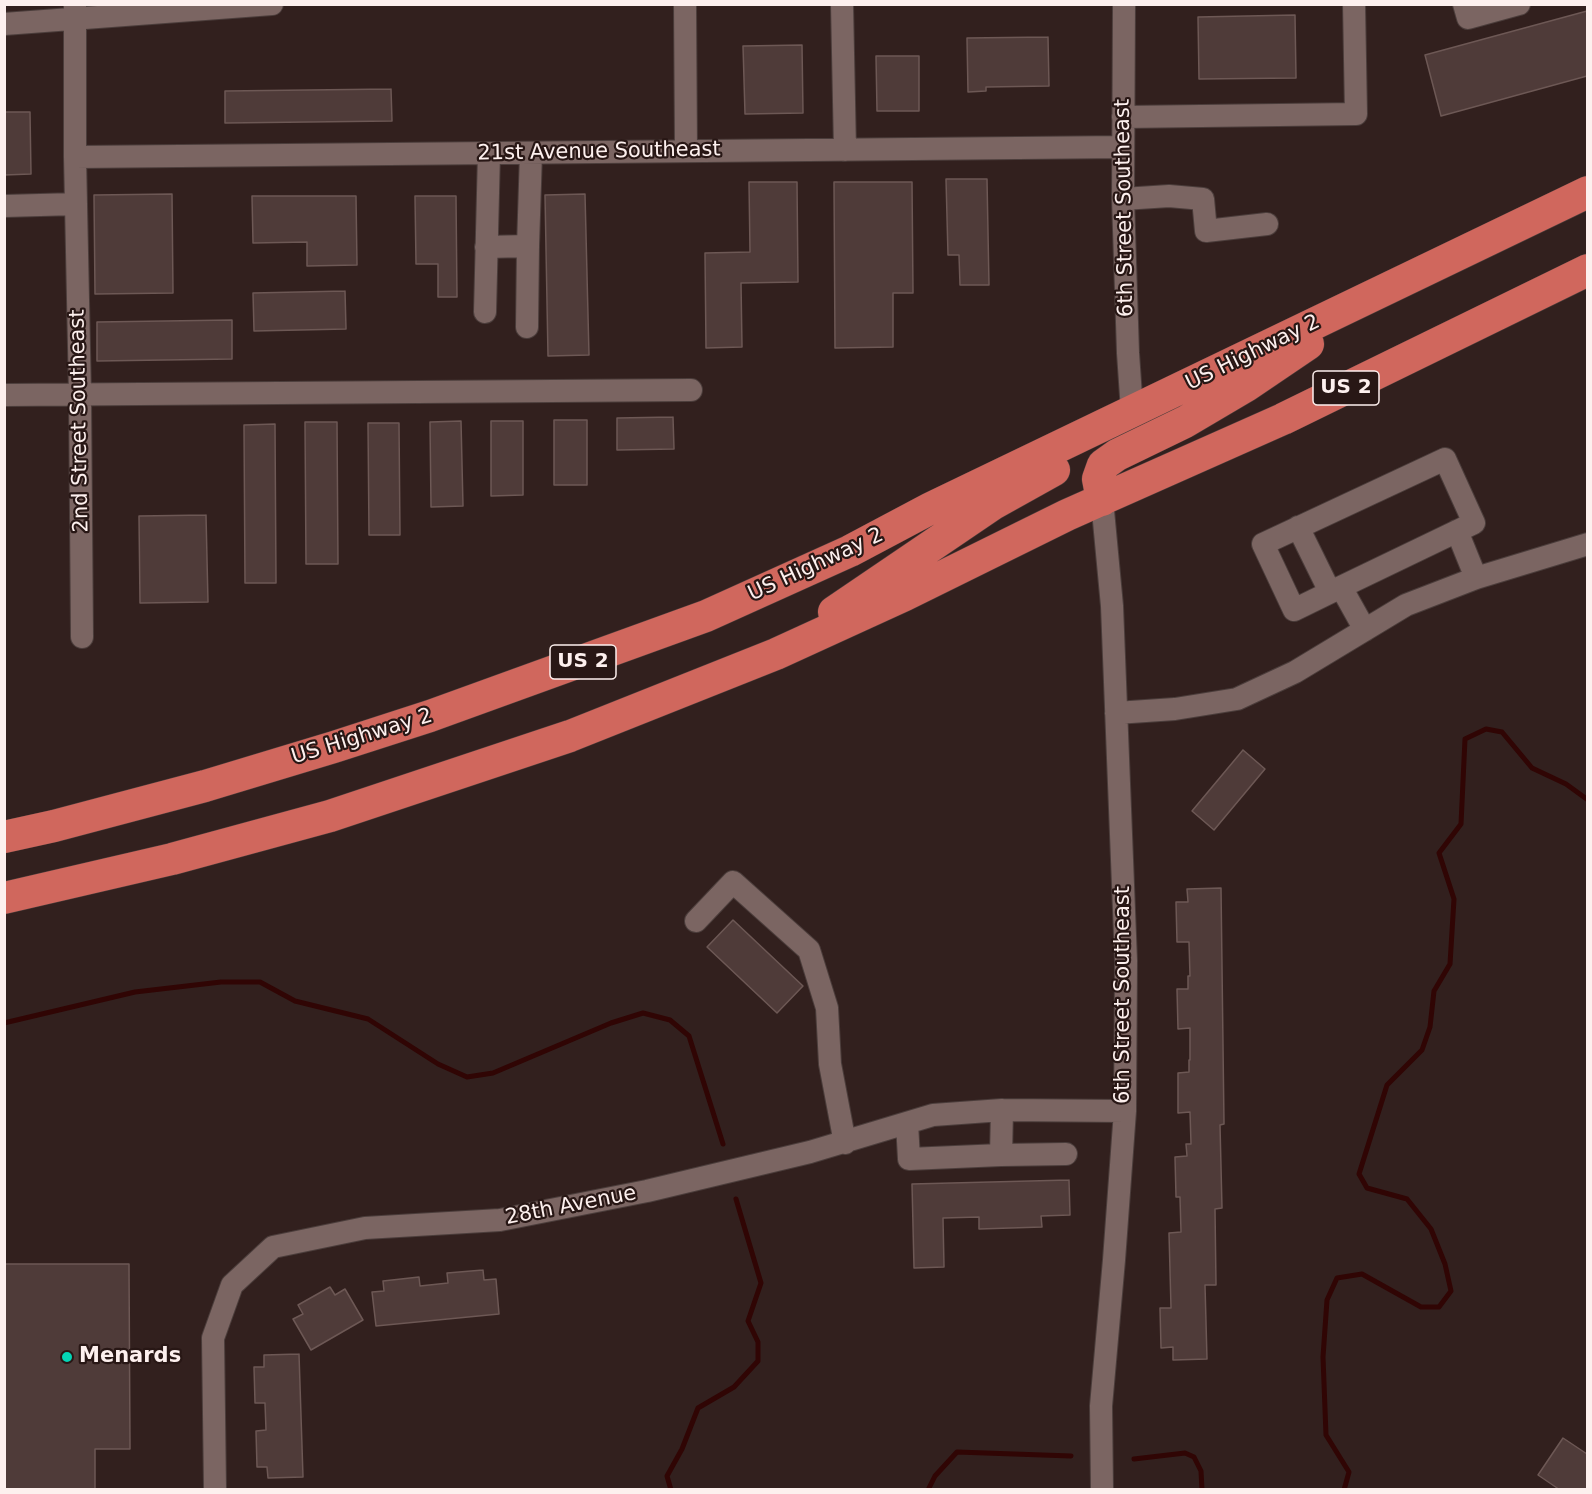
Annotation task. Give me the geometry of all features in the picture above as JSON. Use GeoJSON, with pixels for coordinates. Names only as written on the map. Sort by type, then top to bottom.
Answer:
{"type":"FeatureCollection","features":[{"type":"Feature","properties":{"kind":"highway","name":"US Highway 2"},"geometry":{"type":"LineString","coordinates":[[4,837],[205,786],[430,716],[706,616],[850,551],[931,508],[1587,192]]}},
{"type":"Feature","properties":{"kind":"highway"},"geometry":{"type":"LineString","coordinates":[[1102,500],[1098,479],[1103,465],[1117,455],[1159,437],[1226,398],[1342,322],[1438,264]]}},
{"type":"Feature","properties":{"kind":"highway","name":"US 2"},"geometry":{"type":"LineString","coordinates":[[11,899],[172,860],[330,816],[570,736],[776,654],[1102,500],[1283,419],[1587,270]]}},
{"type":"Feature","properties":{"kind":"highway"},"geometry":{"type":"LineString","coordinates":[[776,654],[862,592],[993,504],[1117,438],[1129,426],[1132,411]]}},
{"type":"Feature","properties":{"kind":"highway"},"geometry":{"type":"LineString","coordinates":[[4,816],[118,797],[205,786]]}},
{"type":"Feature","properties":{"kind":"street"},"geometry":{"type":"LineString","coordinates":[[4,24],[75,11],[272,4]]}},
{"type":"Feature","properties":{"kind":"street"},"geometry":{"type":"LineString","coordinates":[[685,4],[686,151]]}},
{"type":"Feature","properties":{"kind":"street"},"geometry":{"type":"LineString","coordinates":[[842,4],[845,150]]}},
{"type":"Feature","properties":{"kind":"street","name":"6th Street Southeast"},"geometry":{"type":"LineString","coordinates":[[1124,4],[1123,199],[1132,411]]}},
{"type":"Feature","properties":{"kind":"street"},"geometry":{"type":"LineString","coordinates":[[1123,117],[1356,114],[1354,4]]}},
{"type":"Feature","properties":{"kind":"street"},"geometry":{"type":"LineString","coordinates":[[1464,4],[1468,18],[1519,4]]}},
{"type":"Feature","properties":{"kind":"street"},"geometry":{"type":"LineString","coordinates":[[75,11],[75,157]]}},
{"type":"Feature","properties":{"kind":"street","name":"21st Avenue Southeast"},"geometry":{"type":"LineString","coordinates":[[75,157],[1123,147]]}},
{"type":"Feature","properties":{"kind":"street"},"geometry":{"type":"LineString","coordinates":[[485,312],[489,153]]}},
{"type":"Feature","properties":{"kind":"street"},"geometry":{"type":"LineString","coordinates":[[527,327],[531,153]]}},
{"type":"Feature","properties":{"kind":"street","name":"2nd Street Southeast"},"geometry":{"type":"LineString","coordinates":[[75,157],[82,637]]}},
{"type":"Feature","properties":{"kind":"street"},"geometry":{"type":"LineString","coordinates":[[1123,199],[1169,196],[1203,199],[1206,231],[1267,224]]}},
{"type":"Feature","properties":{"kind":"street"},"geometry":{"type":"LineString","coordinates":[[4,206],[76,204]]}},
{"type":"Feature","properties":{"kind":"street"},"geometry":{"type":"LineString","coordinates":[[486,247],[528,246]]}},
{"type":"Feature","properties":{"kind":"street"},"geometry":{"type":"LineString","coordinates":[[4,395],[691,390]]}},
{"type":"Feature","properties":{"kind":"street"},"geometry":{"type":"LineString","coordinates":[[1445,459],[1474,524],[1457,531],[1294,610],[1263,544],[1445,459]]}},
{"type":"Feature","properties":{"kind":"street","name":"6th Street Southeast"},"geometry":{"type":"LineString","coordinates":[[1102,500],[1112,606],[1126,961],[1125,1111],[1101,1406],[1102,1490]]}},
{"type":"Feature","properties":{"kind":"street"},"geometry":{"type":"LineString","coordinates":[[1298,527],[1335,590],[1365,630]]}},
{"type":"Feature","properties":{"kind":"street"},"geometry":{"type":"LineString","coordinates":[[1457,531],[1476,578]]}},
{"type":"Feature","properties":{"kind":"street"},"geometry":{"type":"LineString","coordinates":[[1116,713],[1175,710],[1237,699],[1295,672],[1406,605],[1476,578],[1587,544]]}},
{"type":"Feature","properties":{"kind":"street"},"geometry":{"type":"LineString","coordinates":[[696,921],[733,882],[809,950],[827,1008],[830,1064],[845,1143]]}},
{"type":"Feature","properties":{"kind":"street"},"geometry":{"type":"LineString","coordinates":[[1001,1155],[1002,1110]]}},
{"type":"Feature","properties":{"kind":"street","name":"28th Avenue"},"geometry":{"type":"LineString","coordinates":[[215,1490],[213,1338],[232,1286],[273,1247],[365,1228],[500,1220],[647,1191],[845,1143],[933,1115],[1002,1110],[1125,1111]]}},
{"type":"Feature","properties":{"kind":"street"},"geometry":{"type":"LineString","coordinates":[[907,1123],[909,1159],[1066,1154]]}},
{"type":"Feature","properties":{"kind":"building"},"geometry":{"type":"Polygon","coordinates":[[[1587,11],[1587,76],[1441,116],[1425,55],[1587,11]]]}},
{"type":"Feature","properties":{"kind":"building"},"geometry":{"type":"Polygon","coordinates":[[[1295,15],[1296,78],[1199,79],[1198,17],[1295,15]]]}},
{"type":"Feature","properties":{"kind":"building"},"geometry":{"type":"Polygon","coordinates":[[[1048,37],[1049,86],[986,87],[986,91],[968,92],[967,38],[1048,37]]]}},
{"type":"Feature","properties":{"kind":"building"},"geometry":{"type":"Polygon","coordinates":[[[802,45],[803,113],[745,114],[743,46],[802,45]]]}},
{"type":"Feature","properties":{"kind":"building"},"geometry":{"type":"Polygon","coordinates":[[[876,56],[919,56],[919,111],[877,111],[876,56]]]}},
{"type":"Feature","properties":{"kind":"building"},"geometry":{"type":"Polygon","coordinates":[[[391,89],[392,121],[225,123],[225,91],[391,89]]]}},
{"type":"Feature","properties":{"kind":"building"},"geometry":{"type":"Polygon","coordinates":[[[4,112],[30,112],[31,174],[4,175],[4,112]]]}},
{"type":"Feature","properties":{"kind":"building"},"geometry":{"type":"Polygon","coordinates":[[[946,179],[987,179],[989,285],[960,285],[959,255],[948,255],[946,179]]]}},
{"type":"Feature","properties":{"kind":"building"},"geometry":{"type":"Polygon","coordinates":[[[749,182],[797,182],[798,282],[741,283],[742,347],[706,348],[705,253],[750,252],[749,182]]]}},
{"type":"Feature","properties":{"kind":"building"},"geometry":{"type":"Polygon","coordinates":[[[834,182],[912,182],[913,293],[893,293],[893,347],[835,348],[834,182]]]}},
{"type":"Feature","properties":{"kind":"building"},"geometry":{"type":"Polygon","coordinates":[[[172,194],[173,293],[95,294],[94,195],[172,194]]]}},
{"type":"Feature","properties":{"kind":"building"},"geometry":{"type":"Polygon","coordinates":[[[585,194],[589,355],[548,356],[545,195],[585,194]]]}},
{"type":"Feature","properties":{"kind":"building"},"geometry":{"type":"Polygon","coordinates":[[[252,196],[356,196],[357,265],[307,266],[307,242],[253,243],[252,196]]]}},
{"type":"Feature","properties":{"kind":"building"},"geometry":{"type":"Polygon","coordinates":[[[415,196],[456,196],[457,297],[438,297],[438,264],[416,264],[415,196]]]}},
{"type":"Feature","properties":{"kind":"building"},"geometry":{"type":"Polygon","coordinates":[[[345,291],[346,329],[254,331],[253,293],[345,291]]]}},
{"type":"Feature","properties":{"kind":"building"},"geometry":{"type":"Polygon","coordinates":[[[232,320],[232,359],[97,361],[97,322],[232,320]]]}},
{"type":"Feature","properties":{"kind":"building"},"geometry":{"type":"Polygon","coordinates":[[[673,417],[674,449],[617,450],[617,418],[673,417]]]}},
{"type":"Feature","properties":{"kind":"building"},"geometry":{"type":"Polygon","coordinates":[[[554,420],[587,420],[587,485],[554,485],[554,420]]]}},
{"type":"Feature","properties":{"kind":"building"},"geometry":{"type":"Polygon","coordinates":[[[461,421],[463,506],[431,507],[430,422],[461,421]]]}},
{"type":"Feature","properties":{"kind":"building"},"geometry":{"type":"Polygon","coordinates":[[[491,421],[523,421],[523,495],[491,496],[491,421]]]}},
{"type":"Feature","properties":{"kind":"building"},"geometry":{"type":"Polygon","coordinates":[[[305,422],[337,422],[338,564],[306,564],[305,422]]]}},
{"type":"Feature","properties":{"kind":"building"},"geometry":{"type":"Polygon","coordinates":[[[368,423],[399,423],[400,535],[369,535],[368,423]]]}},
{"type":"Feature","properties":{"kind":"building"},"geometry":{"type":"Polygon","coordinates":[[[275,424],[276,583],[245,583],[244,425],[275,424]]]}},
{"type":"Feature","properties":{"kind":"building"},"geometry":{"type":"Polygon","coordinates":[[[206,515],[208,602],[140,603],[139,516],[206,515]]]}},
{"type":"Feature","properties":{"kind":"building"},"geometry":{"type":"Polygon","coordinates":[[[1243,750],[1265,769],[1214,830],[1192,811],[1243,750]]]}},
{"type":"Feature","properties":{"kind":"building"},"geometry":{"type":"Polygon","coordinates":[[[1221,888],[1224,1124],[1220,1125],[1222,1208],[1215,1209],[1216,1285],[1205,1285],[1207,1359],[1173,1360],[1173,1347],[1161,1348],[1160,1308],[1171,1308],[1169,1233],[1181,1232],[1180,1197],[1176,1197],[1175,1157],[1187,1156],[1186,1144],[1191,1144],[1190,1112],[1178,1113],[1178,1073],[1189,1072],[1190,1028],[1178,1029],[1177,989],[1188,989],[1188,976],[1190,976],[1189,942],[1177,942],[1176,902],[1188,902],[1187,889],[1221,888]]]}},
{"type":"Feature","properties":{"kind":"building"},"geometry":{"type":"Polygon","coordinates":[[[733,920],[803,986],[777,1013],[707,947],[733,920]]]}},
{"type":"Feature","properties":{"kind":"building"},"geometry":{"type":"Polygon","coordinates":[[[1069,1180],[1070,1215],[1041,1216],[1042,1227],[979,1229],[979,1217],[943,1218],[944,1267],[914,1268],[912,1184],[1069,1180]]]}},
{"type":"Feature","properties":{"kind":"building","name":"Menards"},"geometry":{"type":"Polygon","coordinates":[[[4,1264],[129,1264],[130,1449],[95,1449],[95,1490],[4,1490],[4,1264]]]}},
{"type":"Feature","properties":{"kind":"building"},"geometry":{"type":"Polygon","coordinates":[[[483,1270],[484,1280],[496,1279],[499,1314],[376,1326],[372,1292],[384,1291],[383,1281],[419,1277],[420,1286],[448,1283],[447,1273],[483,1270]]]}},
{"type":"Feature","properties":{"kind":"building"},"geometry":{"type":"Polygon","coordinates":[[[330,1287],[335,1295],[345,1289],[363,1320],[311,1350],[293,1319],[303,1314],[298,1305],[330,1287]]]}},
{"type":"Feature","properties":{"kind":"building"},"geometry":{"type":"Polygon","coordinates":[[[299,1354],[303,1477],[268,1478],[267,1467],[257,1467],[256,1431],[266,1430],[265,1403],[255,1403],[254,1367],[264,1367],[264,1355],[299,1354]]]}},
{"type":"Feature","properties":{"kind":"building"},"geometry":{"type":"Polygon","coordinates":[[[1563,1438],[1587,1454],[1587,1490],[1560,1490],[1538,1475],[1563,1438]]]}},
{"type":"Feature","properties":{"kind":"waterway"},"geometry":{"type":"LineString","coordinates":[[1344,1490],[1349,1472],[1326,1435],[1323,1357],[1327,1300],[1337,1278],[1362,1274],[1421,1307],[1439,1307],[1451,1291],[1445,1264],[1431,1229],[1407,1199],[1367,1188],[1359,1174],[1387,1085],[1422,1050],[1430,1027],[1434,991],[1450,964],[1454,899],[1439,853],[1461,824],[1465,739],[1486,729],[1502,732],[1532,768],[1566,784],[1588,800]]}},
{"type":"Feature","properties":{"kind":"waterway"},"geometry":{"type":"LineString","coordinates":[[4,1023],[135,992],[221,982],[260,982],[295,1001],[368,1019],[438,1064],[467,1077],[493,1073],[611,1023],[643,1013],[670,1020],[689,1036],[723,1144]]}},
{"type":"Feature","properties":{"kind":"waterway"},"geometry":{"type":"LineString","coordinates":[[671,1490],[667,1476],[682,1449],[698,1408],[734,1387],[758,1361],[758,1342],[748,1321],[761,1283],[736,1199]]}},
{"type":"Feature","properties":{"kind":"waterway"},"geometry":{"type":"LineString","coordinates":[[928,1490],[935,1476],[957,1452],[1071,1456]]}},
{"type":"Feature","properties":{"kind":"waterway"},"geometry":{"type":"LineString","coordinates":[[1134,1459],[1185,1453],[1194,1457],[1201,1471],[1202,1490]]}},
{"type":"Feature","properties":{"kind":"place","name":"Menards"},"geometry":{"type":"Point","coordinates":[67,1357]}}]}
